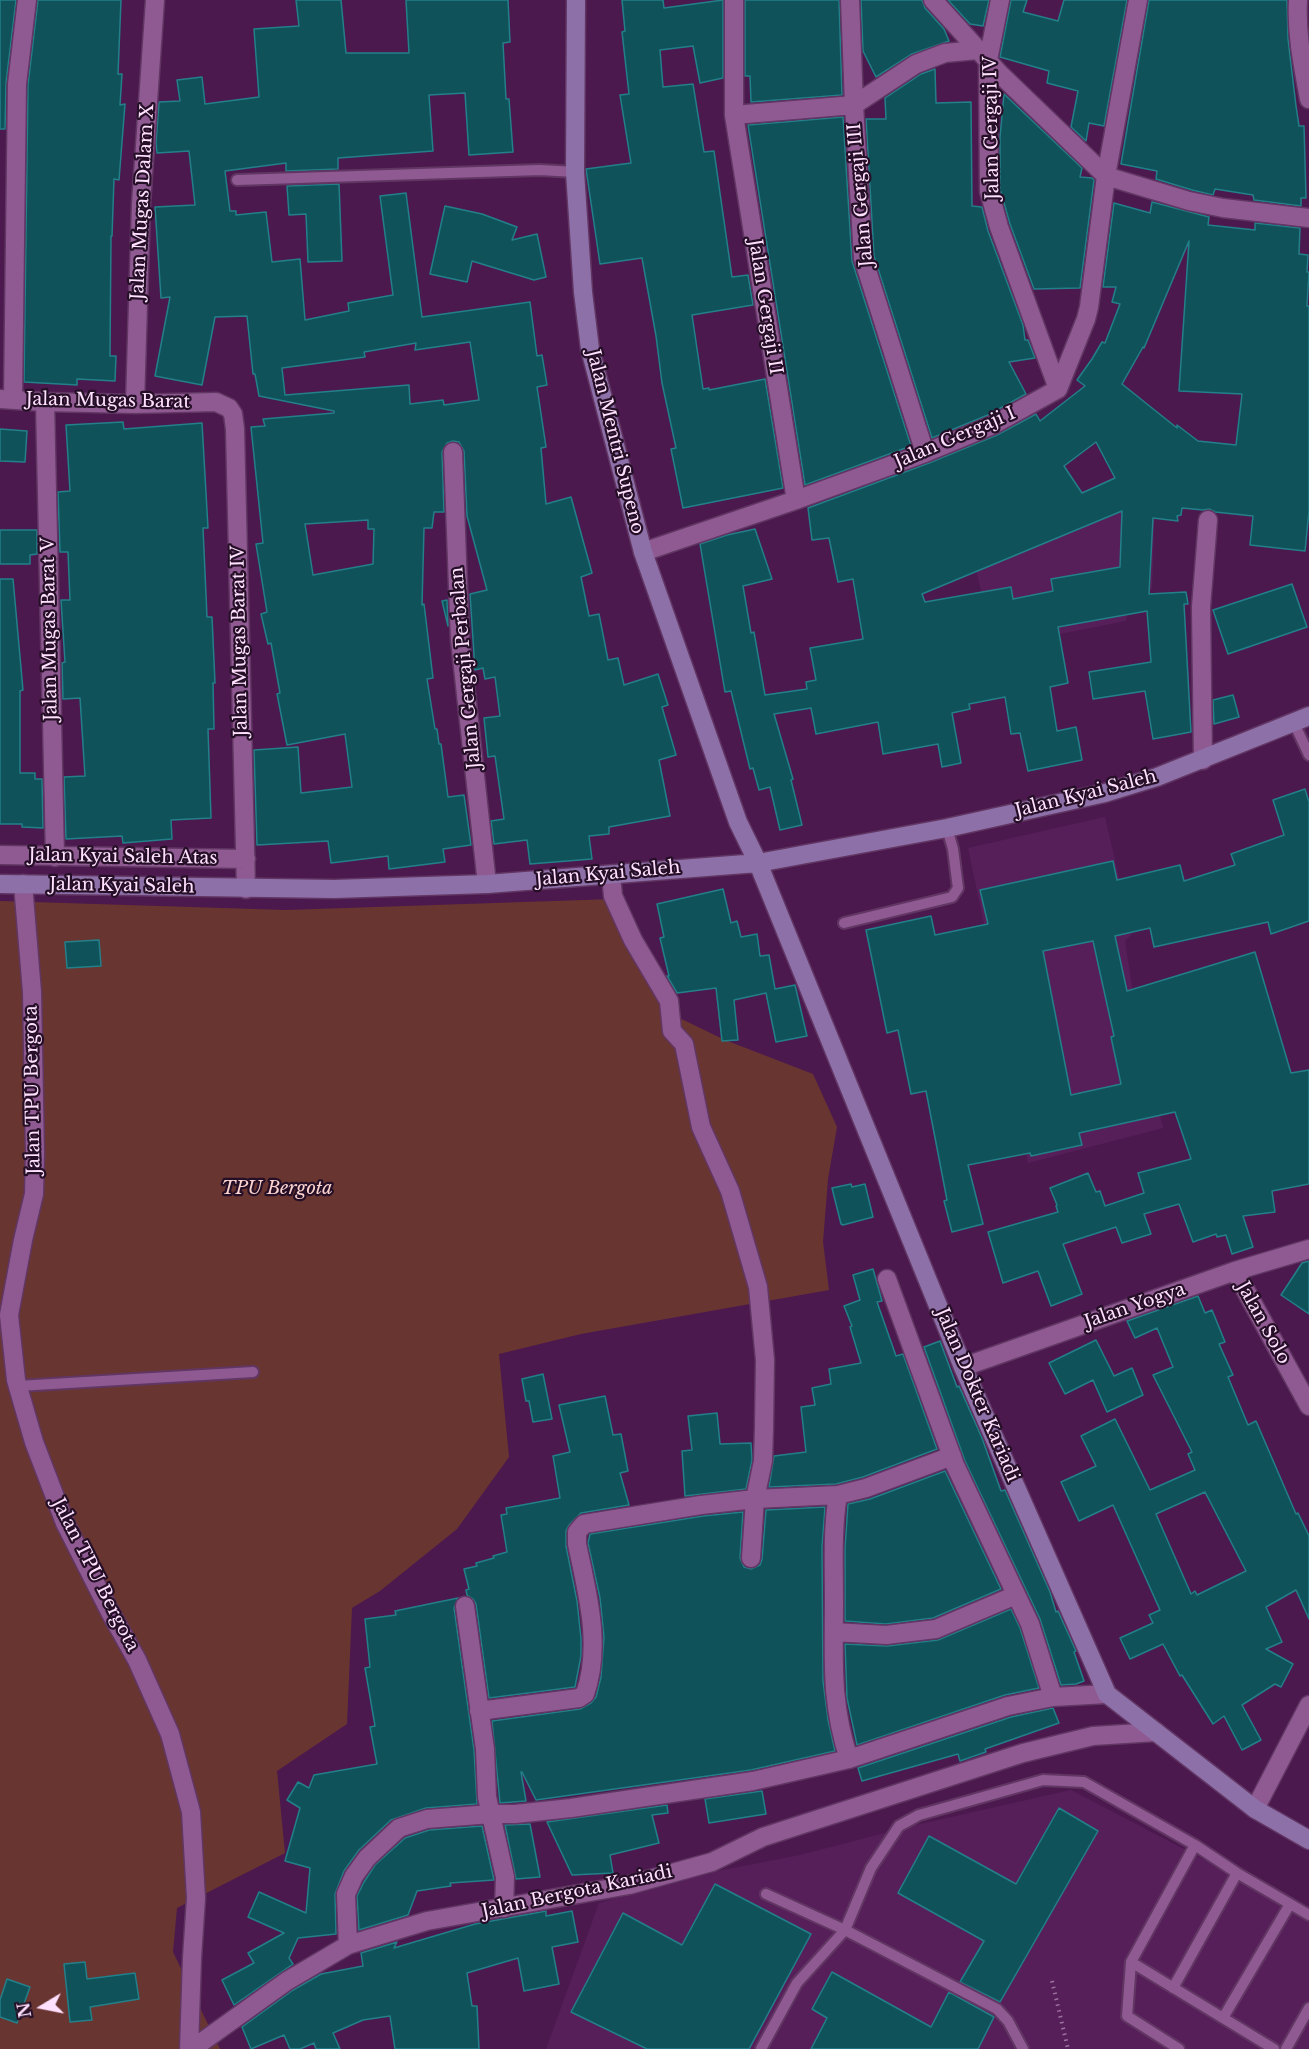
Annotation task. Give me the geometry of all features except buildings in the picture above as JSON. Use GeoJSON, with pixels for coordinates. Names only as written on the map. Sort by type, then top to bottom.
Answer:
{"type":"FeatureCollection","features":[{"type":"Feature","properties":{"kind":"main road","name":"Jalan Mentri Supeno"},"geometry":{"type":"LineString","coordinates":[[576,0],[575,172],[583,292],[590,349],[643,552],[738,822],[758,863]]}},
{"type":"Feature","properties":{"kind":"main road","name":"Jalan Kyai Saleh"},"geometry":{"type":"LineString","coordinates":[[0,884],[334,889],[486,884],[758,863],[947,828],[1105,793],[1203,760],[1302,720]]}},
{"type":"Feature","properties":{"kind":"main road","name":"Jalan Dokter Kariadi"},"geometry":{"type":"LineString","coordinates":[[758,863],[963,1366],[1107,1694],[1255,1809],[1309,1840]]}},
{"type":"Feature","properties":{"kind":"street"},"geometry":{"type":"LineString","coordinates":[[7,399],[17,84],[27,0]]}},
{"type":"Feature","properties":{"kind":"street","name":"Jalan Mugas Dalam X"},"geometry":{"type":"LineString","coordinates":[[135,404],[141,204],[154,0]]}},
{"type":"Feature","properties":{"kind":"street","name":"Jalan Gergaji II"},"geometry":{"type":"LineString","coordinates":[[734,0],[734,115],[796,500]]}},
{"type":"Feature","properties":{"kind":"street","name":"Jalan Gergaji III"},"geometry":{"type":"LineString","coordinates":[[850,0],[863,258],[925,453]]}},
{"type":"Feature","properties":{"kind":"street"},"geometry":{"type":"LineString","coordinates":[[933,0],[999,73],[1106,176],[1222,208],[1309,218]]}},
{"type":"Feature","properties":{"kind":"street","name":"Jalan Gergaji IV"},"geometry":{"type":"LineString","coordinates":[[1000,0],[983,55],[989,191],[999,227],[1058,389]]}},
{"type":"Feature","properties":{"kind":"street"},"geometry":{"type":"LineString","coordinates":[[1058,389],[1088,313],[1106,176],[1138,0]]}},
{"type":"Feature","properties":{"kind":"street"},"geometry":{"type":"LineString","coordinates":[[1298,0],[1298,23],[1309,99]]}},
{"type":"Feature","properties":{"kind":"street"},"geometry":{"type":"LineString","coordinates":[[734,115],[854,105],[916,64],[945,53],[983,55]]}},
{"type":"Feature","properties":{"kind":"street","name":"Jalan Gergaji I"},"geometry":{"type":"LineString","coordinates":[[643,552],[925,453],[993,425],[1058,389]]}},
{"type":"Feature","properties":{"kind":"street","name":"Jalan Mugas Barat"},"geometry":{"type":"LineString","coordinates":[[7,399],[135,404],[216,402]]}},
{"type":"Feature","properties":{"kind":"street","name":"Jalan Mugas Barat V"},"geometry":{"type":"LineString","coordinates":[[45,402],[55,857]]}},
{"type":"Feature","properties":{"kind":"street","name":"Jalan Mugas Barat IV"},"geometry":{"type":"LineString","coordinates":[[216,402],[229,408],[233,414],[235,429],[246,889]]}},
{"type":"Feature","properties":{"kind":"street","name":"Jalan Gergaji Perbalan"},"geometry":{"type":"LineString","coordinates":[[453,452],[460,640],[486,884]]}},
{"type":"Feature","properties":{"kind":"street"},"geometry":{"type":"LineString","coordinates":[[1203,760],[1201,607],[1208,520]]}},
{"type":"Feature","properties":{"kind":"street","name":"Jalan Kyai Saleh Atas"},"geometry":{"type":"LineString","coordinates":[[0,855],[246,860]]}},
{"type":"Feature","properties":{"kind":"street"},"geometry":{"type":"LineString","coordinates":[[611,875],[613,896],[633,940],[669,1001],[672,1031],[684,1044],[701,1127],[730,1191],[758,1287],[765,1359],[763,1461],[755,1499],[751,1558]]}},
{"type":"Feature","properties":{"kind":"street","name":"Jalan TPU Bergota"},"geometry":{"type":"LineString","coordinates":[[23,884],[32,992],[35,1153],[34,1194],[9,1315],[18,1386],[34,1442],[65,1523],[137,1660],[170,1734],[191,1812],[196,1898],[190,2049]]}},
{"type":"Feature","properties":{"kind":"street","name":"Jalan Yogya"},"geometry":{"type":"LineString","coordinates":[[963,1366],[1235,1271],[1309,1249]]}},
{"type":"Feature","properties":{"kind":"street","name":"Jalan Solo"},"geometry":{"type":"LineString","coordinates":[[1235,1271],[1309,1406]]}},
{"type":"Feature","properties":{"kind":"street"},"geometry":{"type":"LineString","coordinates":[[888,1278],[952,1456],[1030,1624],[1053,1697]]}},
{"type":"Feature","properties":{"kind":"street"},"geometry":{"type":"LineString","coordinates":[[480,1711],[579,1698],[585,1694],[592,1654],[592,1621],[577,1544],[577,1532],[584,1524],[674,1508],[755,1499],[838,1495],[866,1488],[952,1456]]}},
{"type":"Feature","properties":{"kind":"street"},"geometry":{"type":"LineString","coordinates":[[838,1495],[834,1521],[833,1661],[836,1711],[849,1759]]}},
{"type":"Feature","properties":{"kind":"street"},"geometry":{"type":"LineString","coordinates":[[834,1632],[886,1635],[936,1629],[1016,1595]]}},
{"type":"Feature","properties":{"kind":"street"},"geometry":{"type":"LineString","coordinates":[[465,1606],[485,1749],[487,1797],[505,1877],[504,1908]]}},
{"type":"Feature","properties":{"kind":"street"},"geometry":{"type":"LineString","coordinates":[[348,1945],[346,1894],[354,1876],[380,1844],[399,1828],[427,1820],[572,1808],[753,1781],[849,1759],[1008,1706],[1053,1697],[1107,1694]]}},
{"type":"Feature","properties":{"kind":"street"},"geometry":{"type":"LineString","coordinates":[[1255,1809],[1309,1705]]}},
{"type":"Feature","properties":{"kind":"street","name":"Jalan Bergota Kariadi"},"geometry":{"type":"LineString","coordinates":[[190,2049],[287,1981],[348,1945],[427,1921],[629,1885],[712,1862],[763,1837],[1023,1753],[1093,1736],[1156,1732]]}},
{"type":"Feature","properties":{"kind":"lane"},"geometry":{"type":"LineString","coordinates":[[237,180],[540,170],[575,172]]}},
{"type":"Feature","properties":{"kind":"lane"},"geometry":{"type":"LineString","coordinates":[[1302,720],[1309,755]]}},
{"type":"Feature","properties":{"kind":"lane"},"geometry":{"type":"LineString","coordinates":[[844,923],[952,897],[958,888],[953,849],[947,828]]}},
{"type":"Feature","properties":{"kind":"lane"},"geometry":{"type":"LineString","coordinates":[[18,1386],[253,1372]]}},
{"type":"Feature","properties":{"kind":"lane"},"geometry":{"type":"LineString","coordinates":[[761,2049],[797,1983],[845,1930],[871,1868],[899,1826],[920,1815],[1043,1780],[1084,1782],[1195,1845],[1237,1873],[1309,1915]]}},
{"type":"Feature","properties":{"kind":"lane"},"geometry":{"type":"LineString","coordinates":[[1179,2049],[1127,2016],[1131,1962],[1195,1845]]}},
{"type":"Feature","properties":{"kind":"lane"},"geometry":{"type":"LineString","coordinates":[[1173,1988],[1237,1873]]}},
{"type":"Feature","properties":{"kind":"lane"},"geometry":{"type":"LineString","coordinates":[[766,1894],[845,1930],[997,2009],[1008,2021],[1023,2049]]}},
{"type":"Feature","properties":{"kind":"lane"},"geometry":{"type":"LineString","coordinates":[[1223,2018],[1290,1904]]}},
{"type":"Feature","properties":{"kind":"lane"},"geometry":{"type":"LineString","coordinates":[[1131,1962],[1274,2049]]}},
{"type":"Feature","properties":{"kind":"lane"},"geometry":{"type":"LineString","coordinates":[[1286,2049],[1309,2008]]}},
{"type":"Feature","properties":{"kind":"path"},"geometry":{"type":"LineString","coordinates":[[1052,1981],[1068,2049]]}},
{"type":"Feature","properties":{"kind":"shaded area"},"geometry":{"type":"Polygon","coordinates":[[[1132,469],[1155,498],[1152,589],[1130,603],[1126,621],[993,647],[970,540],[1011,524],[1132,469]]]}},
{"type":"Feature","properties":{"kind":"shaded area"},"geometry":{"type":"Polygon","coordinates":[[[1105,817],[1132,934],[1125,941],[1137,1020],[1163,1128],[1028,1163],[1002,1035],[998,990],[968,848],[1105,817]]]}},
{"type":"Feature","properties":{"kind":"shaded area"},"geometry":{"type":"Polygon","coordinates":[[[1071,1790],[1266,1892],[1309,1918],[1309,2049],[546,2049],[599,1903],[677,1879],[800,1855],[916,1825],[1071,1790]]]}},
{"type":"Feature","properties":{"kind":"green space","name":"TPU Bergota"},"geometry":{"type":"Polygon","coordinates":[[[614,899],[665,1011],[725,1040],[813,1074],[837,1127],[828,1179],[823,1242],[829,1290],[581,1334],[499,1354],[509,1457],[457,1529],[380,1591],[352,1608],[347,1724],[277,1771],[285,1853],[177,1908],[173,1952],[220,2049],[0,2049],[0,901],[286,910],[614,899]]]}}]}
